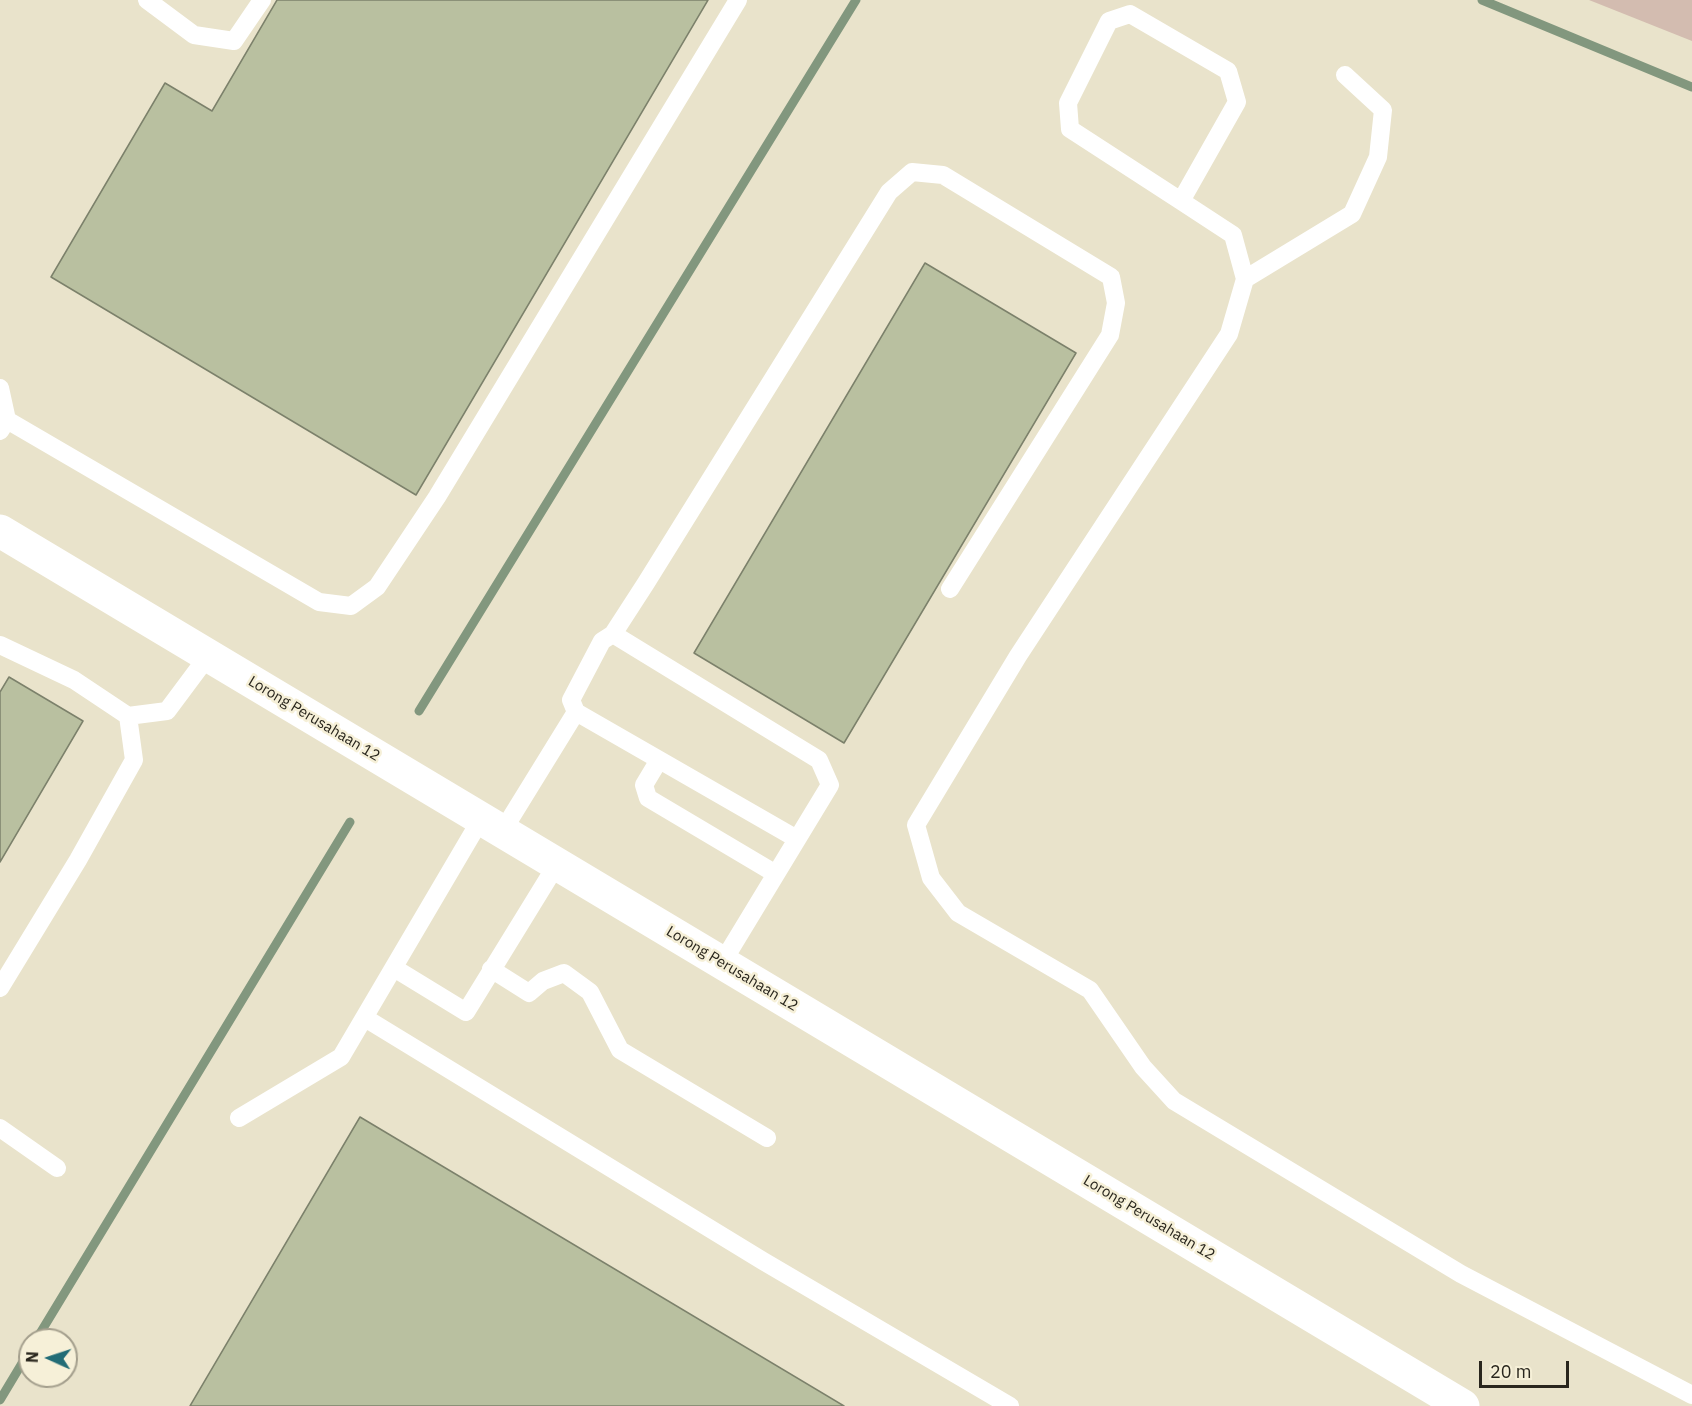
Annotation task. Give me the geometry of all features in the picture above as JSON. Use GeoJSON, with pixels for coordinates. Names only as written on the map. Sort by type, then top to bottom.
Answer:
{"type":"FeatureCollection","features":[{"type":"Feature","properties":{"kind":"street","name":"Lorong Perusahaan 12"},"geometry":{"type":"LineString","coordinates":[[0,531],[1463,1406]]}},
{"type":"Feature","properties":{"kind":"lane"},"geometry":{"type":"LineString","coordinates":[[147,0],[194,34],[234,41],[262,0]]}},
{"type":"Feature","properties":{"kind":"lane"},"geometry":{"type":"LineString","coordinates":[[0,388],[3,426],[319,602],[351,606],[377,587],[437,497],[738,0]]}},
{"type":"Feature","properties":{"kind":"lane"},"geometry":{"type":"LineString","coordinates":[[1181,201],[1237,102],[1228,71],[1130,14],[1109,21],[1068,103],[1070,129],[1233,235],[1245,279],[1229,334],[1018,656],[916,825],[932,878],[958,913],[1090,990],[1143,1067],[1174,1101],[1461,1274],[1692,1395]]}},
{"type":"Feature","properties":{"kind":"lane"},"geometry":{"type":"LineString","coordinates":[[1245,279],[1352,214],[1378,157],[1383,110],[1345,75]]}},
{"type":"Feature","properties":{"kind":"lane"},"geometry":{"type":"LineString","coordinates":[[797,839],[576,712],[571,700],[602,641],[613,634],[889,192],[912,172],[943,175],[1111,277],[1116,303],[1110,335],[950,589]]}},
{"type":"Feature","properties":{"kind":"lane"},"geometry":{"type":"LineString","coordinates":[[613,634],[819,760],[830,785],[722,963]]}},
{"type":"Feature","properties":{"kind":"lane"},"geometry":{"type":"LineString","coordinates":[[0,645],[74,680],[128,716],[167,711],[208,656]]}},
{"type":"Feature","properties":{"kind":"lane"},"geometry":{"type":"LineString","coordinates":[[239,1118],[341,1057],[394,968],[491,825],[576,712]]}},
{"type":"Feature","properties":{"kind":"lane"},"geometry":{"type":"LineString","coordinates":[[0,988],[78,860],[134,760],[128,716]]}},
{"type":"Feature","properties":{"kind":"lane"},"geometry":{"type":"LineString","coordinates":[[659,760],[644,785],[648,798],[776,874]]}},
{"type":"Feature","properties":{"kind":"lane"},"geometry":{"type":"LineString","coordinates":[[394,968],[466,1012],[557,864]]}},
{"type":"Feature","properties":{"kind":"lane"},"geometry":{"type":"LineString","coordinates":[[491,969],[529,993],[543,981],[564,973],[590,992],[620,1050],[767,1138]]}},
{"type":"Feature","properties":{"kind":"lane"},"geometry":{"type":"LineString","coordinates":[[365,1018],[773,1267],[1010,1406]]}},
{"type":"Feature","properties":{"kind":"lane"},"geometry":{"type":"LineString","coordinates":[[0,1128],[57,1168]]}},
{"type":"Feature","properties":{"kind":"shaded area"},"geometry":{"type":"Polygon","coordinates":[[[1589,0],[1692,0],[1692,41],[1589,0]]]}},
{"type":"Feature","properties":{"kind":"building"},"geometry":{"type":"Polygon","coordinates":[[[277,0],[708,0],[416,495],[51,277],[165,83],[212,111],[277,0]]]}},
{"type":"Feature","properties":{"kind":"building"},"geometry":{"type":"Polygon","coordinates":[[[925,263],[1076,353],[844,743],[694,653],[925,263]]]}},
{"type":"Feature","properties":{"kind":"building"},"geometry":{"type":"Polygon","coordinates":[[[9,677],[83,721],[0,862],[0,692],[9,677]]]}},
{"type":"Feature","properties":{"kind":"building"},"geometry":{"type":"Polygon","coordinates":[[[360,1117],[844,1406],[190,1406],[360,1117]]]}},
{"type":"Feature","properties":{"kind":"waterway"},"geometry":{"type":"LineString","coordinates":[[419,711],[856,0]]}},
{"type":"Feature","properties":{"kind":"waterway"},"geometry":{"type":"LineString","coordinates":[[1482,0],[1692,87]]}},
{"type":"Feature","properties":{"kind":"waterway"},"geometry":{"type":"LineString","coordinates":[[43,1328],[350,822]]}},
{"type":"Feature","properties":{"kind":"waterway"},"geometry":{"type":"LineString","coordinates":[[0,1400],[18,1370]]}}]}
